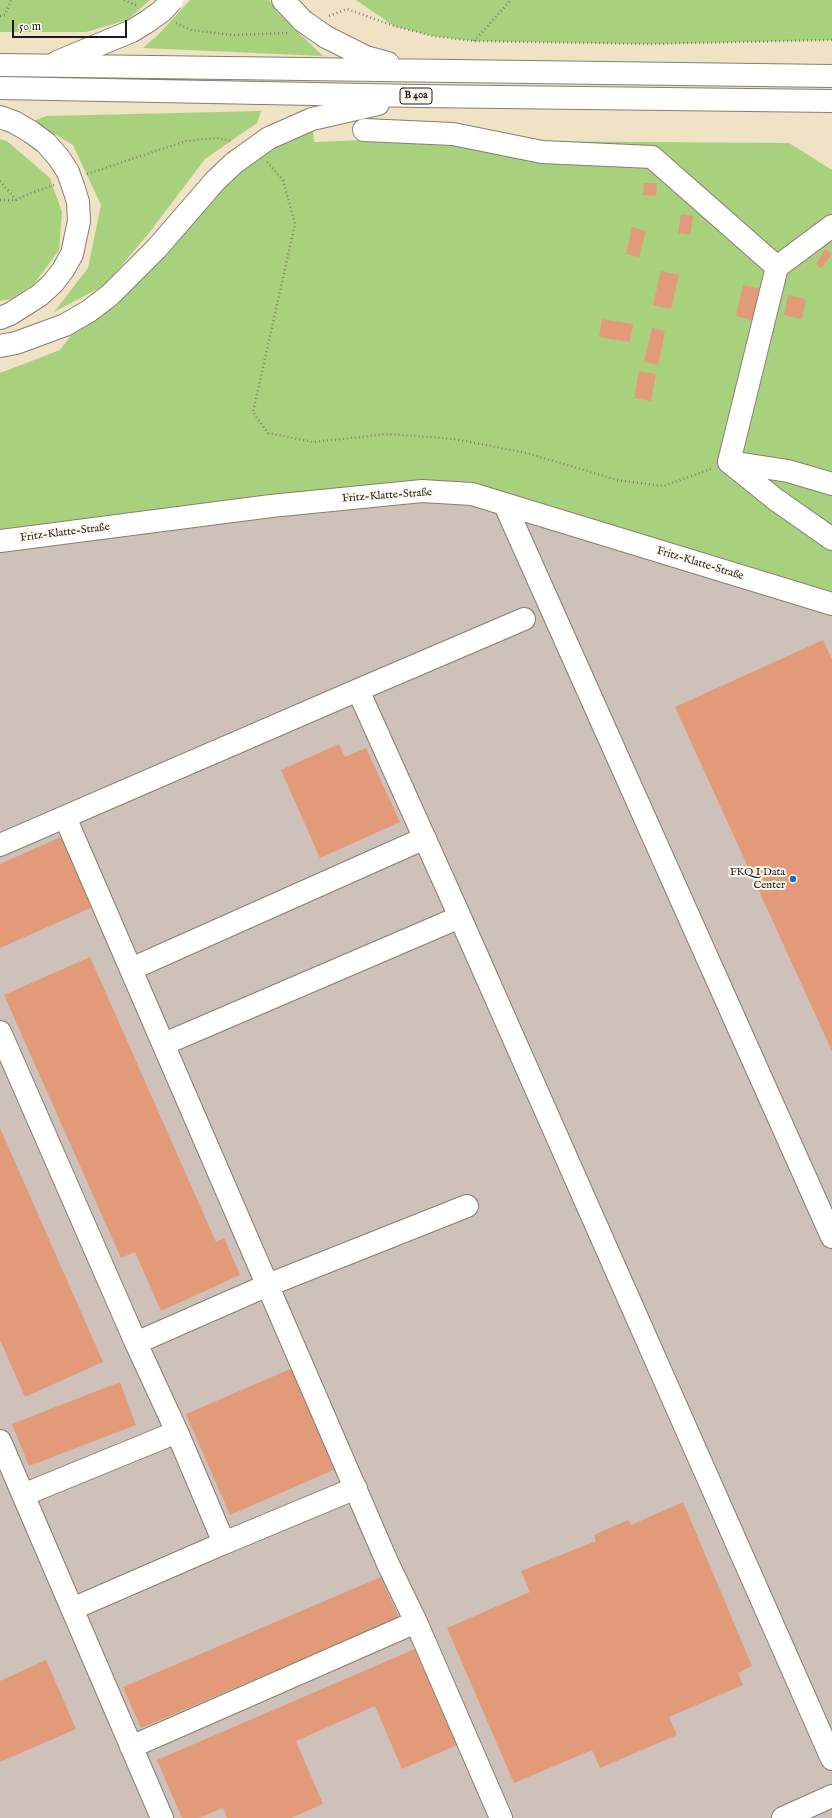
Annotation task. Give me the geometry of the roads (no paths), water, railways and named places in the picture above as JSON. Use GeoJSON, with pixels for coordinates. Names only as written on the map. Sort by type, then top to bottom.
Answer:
{"type":"FeatureCollection","features":[{"type":"Feature","properties":{"kind":"main road"},"geometry":{"type":"LineString","coordinates":[[283,0],[296,27],[326,27],[366,57],[414,70]]}},
{"type":"Feature","properties":{"kind":"main road"},"geometry":{"type":"LineString","coordinates":[[48,65],[132,31],[146,15],[172,10]]}},
{"type":"Feature","properties":{"kind":"main road"},"geometry":{"type":"LineString","coordinates":[[0,65],[832,76]]}},
{"type":"Feature","properties":{"kind":"main road","name":"B 40a"},"geometry":{"type":"LineString","coordinates":[[0,88],[419,96],[832,101]]}},
{"type":"Feature","properties":{"kind":"main road"},"geometry":{"type":"LineString","coordinates":[[0,346],[16,343],[65,325],[89,311],[110,295],[157,248],[215,181],[236,153],[266,148],[312,119],[419,96]]}},
{"type":"Feature","properties":{"kind":"main road"},"geometry":{"type":"LineString","coordinates":[[0,117],[25,129],[46,144],[59,158],[72,180],[78,202],[79,221],[72,254],[63,270],[53,283],[40,295],[20,308],[0,318]]}},
{"type":"Feature","properties":{"kind":"main road"},"geometry":{"type":"LineString","coordinates":[[364,130],[453,134],[542,152],[652,157],[777,267]]}},
{"type":"Feature","properties":{"kind":"main road"},"geometry":{"type":"LineString","coordinates":[[729,462],[777,267],[832,226]]}},
{"type":"Feature","properties":{"kind":"main road"},"geometry":{"type":"LineString","coordinates":[[729,462],[788,471],[832,484]]}},
{"type":"Feature","properties":{"kind":"main road"},"geometry":{"type":"LineString","coordinates":[[729,462],[775,499],[832,539]]}},
{"type":"Feature","properties":{"kind":"main road","name":"Fritz-Klatte-Straße"},"geometry":{"type":"LineString","coordinates":[[0,541],[271,506],[422,491],[472,494],[832,604]]}},
{"type":"Feature","properties":{"kind":"main road"},"geometry":{"type":"LineString","coordinates":[[505,505],[832,1237]]}},
{"type":"Feature","properties":{"kind":"main road"},"geometry":{"type":"LineString","coordinates":[[0,845],[524,619]]}},
{"type":"Feature","properties":{"kind":"main road"},"geometry":{"type":"LineString","coordinates":[[358,690],[425,838],[832,1759]]}},
{"type":"Feature","properties":{"kind":"main road"},"geometry":{"type":"LineString","coordinates":[[65,817],[132,968],[388,1564],[416,1622],[501,1818]]}},
{"type":"Feature","properties":{"kind":"main road"},"geometry":{"type":"LineString","coordinates":[[132,968],[425,838]]}},
{"type":"Feature","properties":{"kind":"main road"},"geometry":{"type":"LineString","coordinates":[[164,1044],[460,917]]}},
{"type":"Feature","properties":{"kind":"main road"},"geometry":{"type":"LineString","coordinates":[[0,1032],[136,1343],[177,1432],[224,1543]]}},
{"type":"Feature","properties":{"kind":"main road"},"geometry":{"type":"LineString","coordinates":[[136,1343],[268,1284],[467,1206]]}},
{"type":"Feature","properties":{"kind":"main road"},"geometry":{"type":"LineString","coordinates":[[23,1495],[177,1432]]}},
{"type":"Feature","properties":{"kind":"main road"},"geometry":{"type":"LineString","coordinates":[[0,1441],[162,1818]]}},
{"type":"Feature","properties":{"kind":"main road"},"geometry":{"type":"LineString","coordinates":[[72,1609],[356,1488]]}},
{"type":"Feature","properties":{"kind":"main road"},"geometry":{"type":"LineString","coordinates":[[131,1747],[416,1622]]}},
{"type":"Feature","properties":{"kind":"main road"},"geometry":{"type":"LineString","coordinates":[[783,1818],[832,1796]]}},
{"type":"Feature","properties":{"kind":"place","name":"FKQ I Data Center"},"geometry":{"type":"Point","coordinates":[793,879]}}]}
